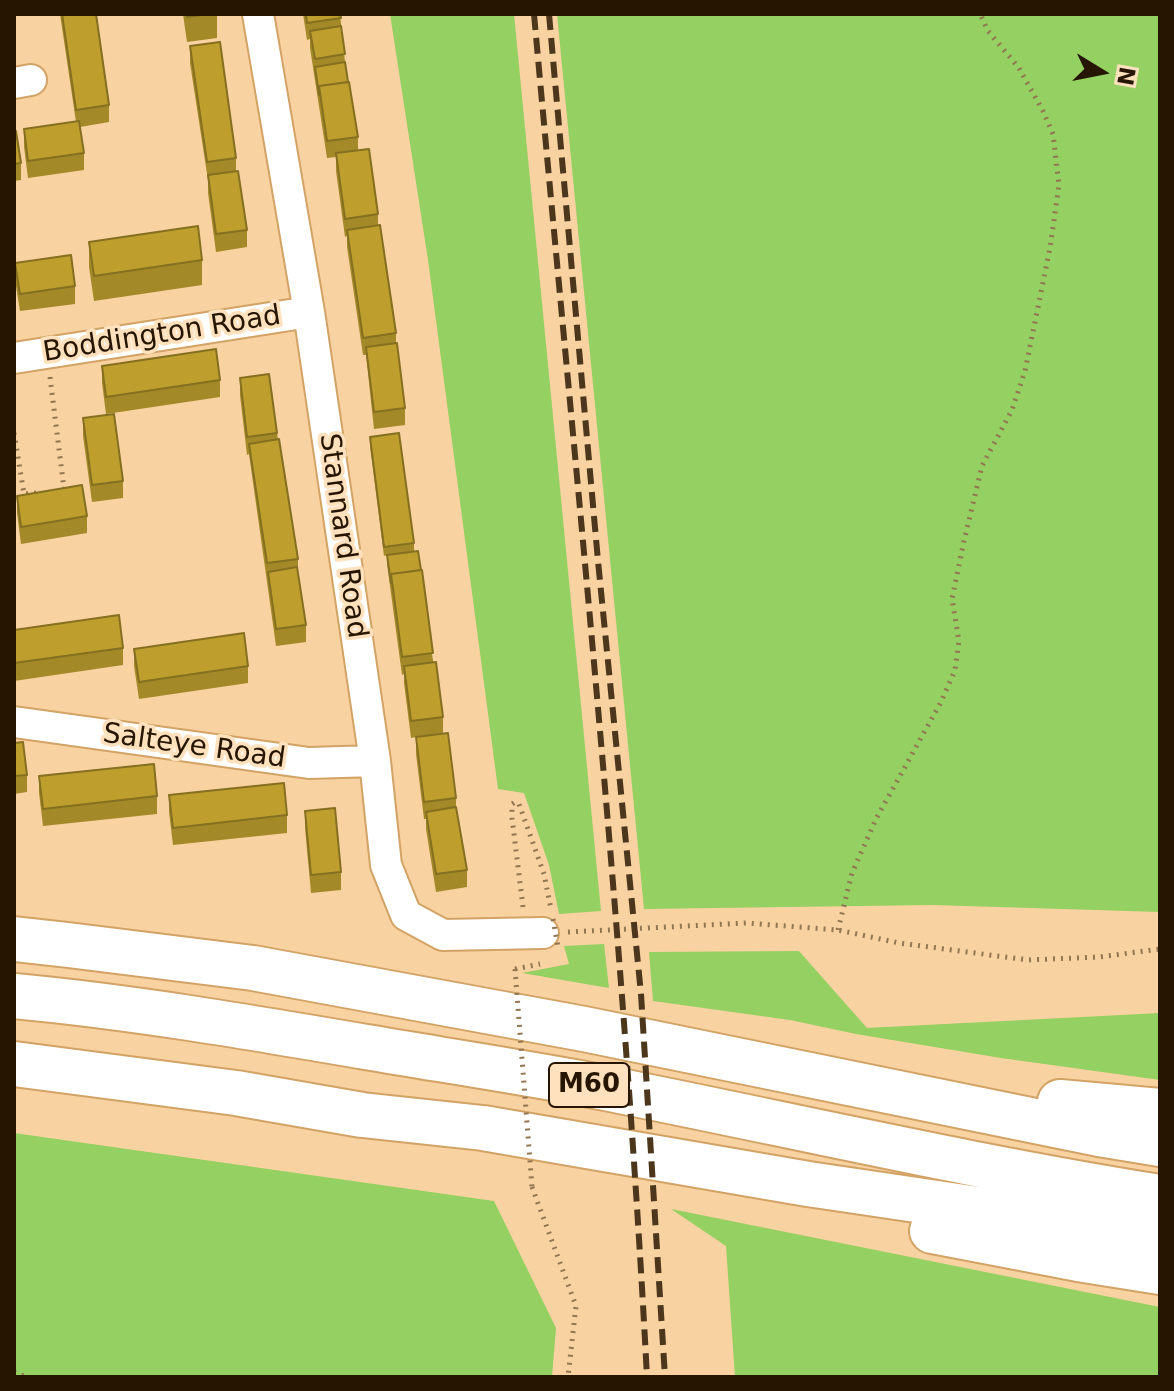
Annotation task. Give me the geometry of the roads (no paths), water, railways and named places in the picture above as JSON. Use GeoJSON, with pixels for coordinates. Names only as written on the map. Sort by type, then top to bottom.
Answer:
{"type":"FeatureCollection","features":[{"type":"Feature","properties":{"kind":"highway","name":"M60"},"geometry":{"type":"LineString","coordinates":[[14,939],[253,968],[584,1029],[1160,1144]]}},
{"type":"Feature","properties":{"kind":"highway","name":"M60"},"geometry":{"type":"LineString","coordinates":[[14,996],[245,1026],[579,1083],[920,1153],[1160,1197]]}},
{"type":"Feature","properties":{"kind":"highway","name":"M60"},"geometry":{"type":"LineString","coordinates":[[14,1064],[236,1093],[362,1115],[483,1128],[808,1184],[1160,1236]]}},
{"type":"Feature","properties":{"kind":"highway","name":"M60"},"geometry":{"type":"LineString","coordinates":[[925,1098],[1043,1100],[1160,1111]]}},
{"type":"Feature","properties":{"kind":"highway","name":"M60"},"geometry":{"type":"LineString","coordinates":[[362,1115],[482,1146],[1160,1272]]}},
{"type":"Feature","properties":{"kind":"highway","name":"M60"},"geometry":{"type":"LineString","coordinates":[[1078,1259],[1160,1282]]}},
{"type":"Feature","properties":{"kind":"street","name":"Stannard Road"},"geometry":{"type":"LineString","coordinates":[[258,14],[309,312],[375,761],[386,865],[406,915],[443,935],[545,933]]}},
{"type":"Feature","properties":{"kind":"street","name":"Boddington Road"},"geometry":{"type":"LineString","coordinates":[[14,358],[309,312]]}},
{"type":"Feature","properties":{"kind":"street","name":"Salteye Road"},"geometry":{"type":"LineString","coordinates":[[14,722],[309,763],[375,761]]}},
{"type":"Feature","properties":{"kind":"railway"},"geometry":{"type":"LineString","coordinates":[[534,14],[612,865],[647,1377]]}},
{"type":"Feature","properties":{"kind":"railway"},"geometry":{"type":"LineString","coordinates":[[549,14],[641,994],[665,1377]]}}]}
